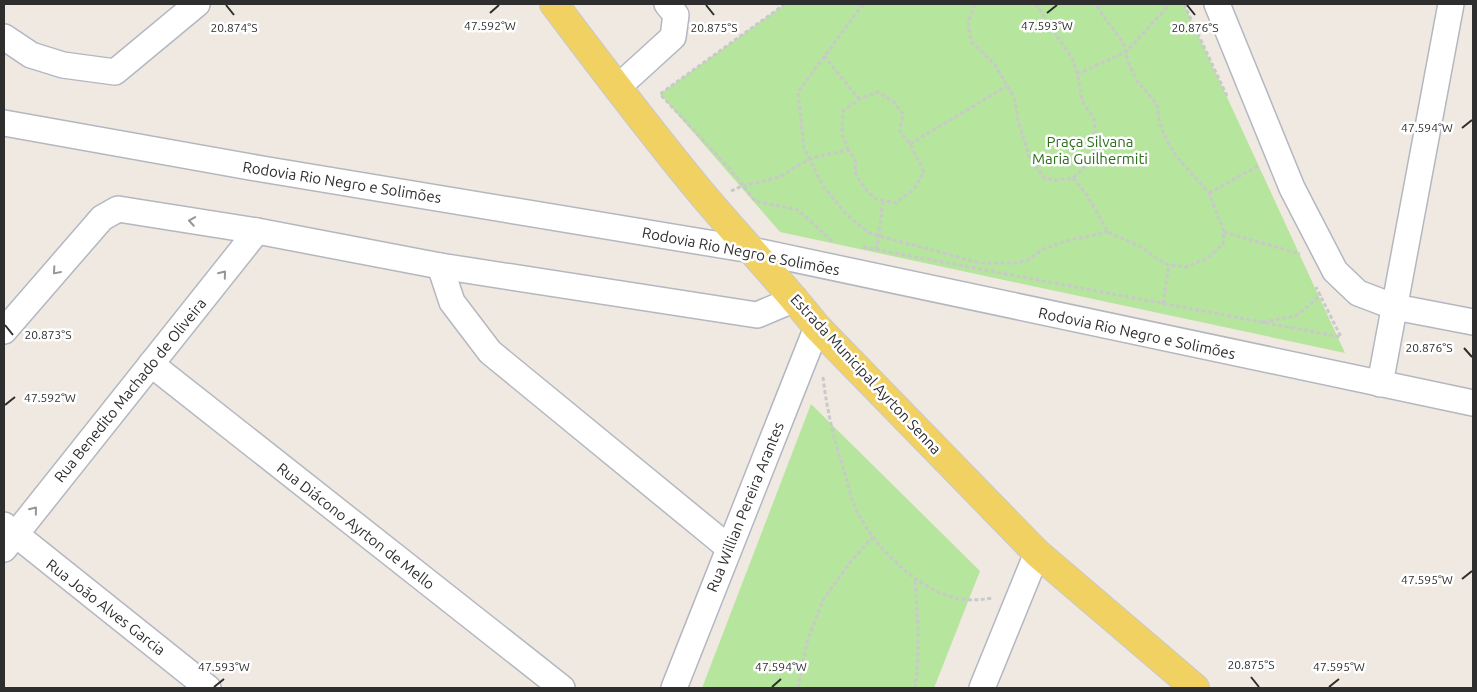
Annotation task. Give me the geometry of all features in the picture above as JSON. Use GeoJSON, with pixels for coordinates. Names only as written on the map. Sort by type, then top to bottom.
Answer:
{"type":"FeatureCollection","features":[{"type":"Feature","properties":{"kind":"main road","name":"Estrada Municipal Ayrton Senna"},"geometry":{"type":"LineString","coordinates":[[554,4],[617,88],[707,201],[795,299],[817,327],[1037,553],[1195,688]]}},
{"type":"Feature","properties":{"kind":"street"},"geometry":{"type":"LineString","coordinates":[[4,37],[31,55],[63,65],[115,72],[197,4]]}},
{"type":"Feature","properties":{"kind":"street"},"geometry":{"type":"LineString","coordinates":[[617,88],[673,37],[676,15],[667,4]]}},
{"type":"Feature","properties":{"kind":"street"},"geometry":{"type":"LineString","coordinates":[[1217,4],[1292,188],[1335,271],[1358,293],[1395,307],[1473,322]]}},
{"type":"Feature","properties":{"kind":"street"},"geometry":{"type":"LineString","coordinates":[[1229,31],[1233,4]]}},
{"type":"Feature","properties":{"kind":"street"},"geometry":{"type":"LineString","coordinates":[[1380,384],[1451,4]]}},
{"type":"Feature","properties":{"kind":"street","name":"Rodovia Rio Negro e Solimões"},"geometry":{"type":"LineString","coordinates":[[4,123],[252,167],[752,250],[1473,403]]}},
{"type":"Feature","properties":{"kind":"street"},"geometry":{"type":"LineString","coordinates":[[4,331],[102,218],[118,210],[257,232],[440,266],[756,315],[795,299]]}},
{"type":"Feature","properties":{"kind":"street","name":"Rua Benedito Machado de Oliveira"},"geometry":{"type":"LineString","coordinates":[[7,536],[151,364],[257,232]]}},
{"type":"Feature","properties":{"kind":"street"},"geometry":{"type":"LineString","coordinates":[[440,266],[452,302],[490,352],[729,548]]}},
{"type":"Feature","properties":{"kind":"street","name":"Rua Willian Pereira Arantes"},"geometry":{"type":"LineString","coordinates":[[674,688],[817,327]]}},
{"type":"Feature","properties":{"kind":"street","name":"Rua Diácono Ayrton de Mello"},"geometry":{"type":"LineString","coordinates":[[151,364],[562,688]]}},
{"type":"Feature","properties":{"kind":"street","name":"Rua João Alves Garcia"},"geometry":{"type":"LineString","coordinates":[[7,536],[208,688]]}},
{"type":"Feature","properties":{"kind":"street"},"geometry":{"type":"LineString","coordinates":[[982,688],[1037,553]]}},
{"type":"Feature","properties":{"kind":"path"},"geometry":{"type":"LineString","coordinates":[[785,4],[660,94],[731,170],[755,201],[798,210],[830,241],[837,242]]}},
{"type":"Feature","properties":{"kind":"path"},"geometry":{"type":"LineString","coordinates":[[863,4],[798,92],[804,148],[823,186],[847,215],[869,233],[981,263],[1016,264],[1028,260],[1043,249],[1070,240],[1108,232]]}},
{"type":"Feature","properties":{"kind":"path"},"geometry":{"type":"LineString","coordinates":[[975,4],[968,22],[971,41],[995,64],[1014,97],[1018,120],[1026,139],[1030,159],[1045,179],[1073,178],[1089,163],[1097,148],[1094,119],[1082,101],[1073,60],[1036,4]]}},
{"type":"Feature","properties":{"kind":"path"},"geometry":{"type":"LineString","coordinates":[[1073,178],[1087,195],[1108,232],[1141,247],[1169,265],[1186,266],[1208,258],[1223,244],[1224,232],[1209,193],[1176,156],[1159,122],[1156,104],[1137,81],[1123,42],[1104,18],[1096,4]]}},
{"type":"Feature","properties":{"kind":"path"},"geometry":{"type":"LineString","coordinates":[[1077,74],[1126,52],[1170,4]]}},
{"type":"Feature","properties":{"kind":"path"},"geometry":{"type":"LineString","coordinates":[[1184,4],[1230,103]]}},
{"type":"Feature","properties":{"kind":"path"},"geometry":{"type":"LineString","coordinates":[[824,56],[859,99]]}},
{"type":"Feature","properties":{"kind":"path"},"geometry":{"type":"LineString","coordinates":[[910,144],[1007,86]]}},
{"type":"Feature","properties":{"kind":"path"},"geometry":{"type":"LineString","coordinates":[[878,92],[894,102],[904,114],[900,131],[910,144],[924,172],[914,189],[896,203],[876,199],[866,190],[856,175],[855,158],[848,150],[842,133],[843,111],[859,99],[878,92]]}},
{"type":"Feature","properties":{"kind":"path"},"geometry":{"type":"LineString","coordinates":[[707,201],[742,186],[780,177],[810,160],[848,150]]}},
{"type":"Feature","properties":{"kind":"path"},"geometry":{"type":"LineString","coordinates":[[1209,193],[1259,166],[1255,157]]}},
{"type":"Feature","properties":{"kind":"path"},"geometry":{"type":"LineString","coordinates":[[876,250],[883,200]]}},
{"type":"Feature","properties":{"kind":"path"},"geometry":{"type":"LineString","coordinates":[[1224,232],[1300,254]]}},
{"type":"Feature","properties":{"kind":"path"},"geometry":{"type":"LineString","coordinates":[[1296,245],[1304,262]]}},
{"type":"Feature","properties":{"kind":"path"},"geometry":{"type":"LineString","coordinates":[[860,247],[1341,337],[1312,278]]}},
{"type":"Feature","properties":{"kind":"path"},"geometry":{"type":"LineString","coordinates":[[1162,304],[1169,265]]}},
{"type":"Feature","properties":{"kind":"path"},"geometry":{"type":"LineString","coordinates":[[1262,322],[1295,316],[1329,290],[1358,293]]}},
{"type":"Feature","properties":{"kind":"path"},"geometry":{"type":"LineString","coordinates":[[822,374],[832,435],[856,509],[873,537],[915,580],[955,598],[973,601],[1021,593]]}},
{"type":"Feature","properties":{"kind":"path"},"geometry":{"type":"LineString","coordinates":[[798,688],[807,642],[823,600],[851,561],[873,537]]}},
{"type":"Feature","properties":{"kind":"path"},"geometry":{"type":"LineString","coordinates":[[915,580],[919,659],[915,688]]}},
{"type":"Feature","properties":{"kind":"green space","name":"Praça Silvana Maria Guilhermiti"},"geometry":{"type":"Polygon","coordinates":[[[785,4],[1184,4],[1345,353],[780,232],[660,94],[785,4]]]}},
{"type":"Feature","properties":{"kind":"green space"},"geometry":{"type":"Polygon","coordinates":[[[811,404],[980,571],[934,688],[702,688],[811,404]]]}}]}
